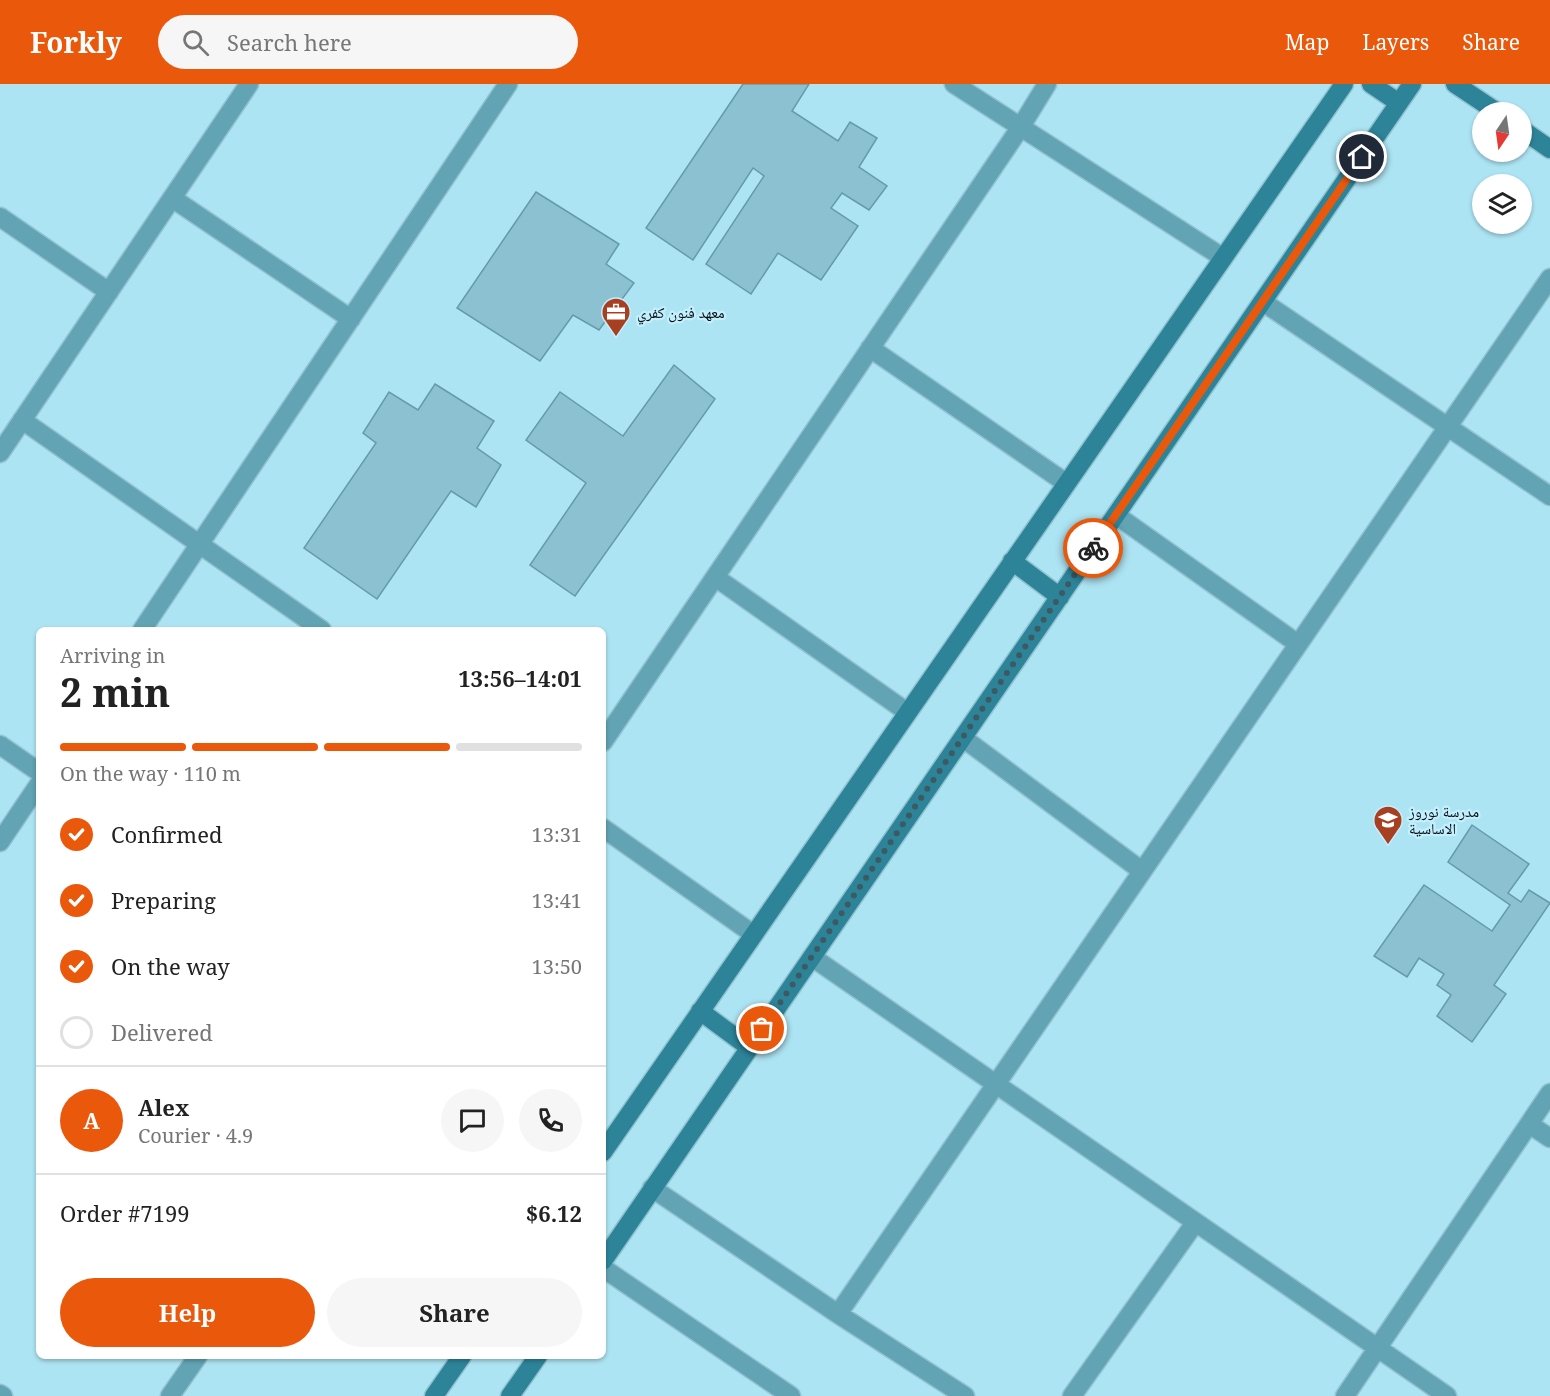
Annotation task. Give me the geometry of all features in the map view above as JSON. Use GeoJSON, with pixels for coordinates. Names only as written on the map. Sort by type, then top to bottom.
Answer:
{"type":"FeatureCollection","features":[{"type":"Feature","properties":{"kind":"main road"},"geometry":{"type":"LineString","coordinates":[[606,1148],[1344,84]]}},
{"type":"Feature","properties":{"kind":"main road"},"geometry":{"type":"LineString","coordinates":[[1371,84],[1399,103]]}},
{"type":"Feature","properties":{"kind":"main road"},"geometry":{"type":"LineString","coordinates":[[606,1257],[1412,84]]}},
{"type":"Feature","properties":{"kind":"main road"},"geometry":{"type":"LineString","coordinates":[[1455,84],[1482,102]]}},
{"type":"Feature","properties":{"kind":"main road"},"geometry":{"type":"LineString","coordinates":[[1532,137],[1550,149]]}},
{"type":"Feature","properties":{"kind":"main road"},"geometry":{"type":"LineString","coordinates":[[1012,561],[1060,597]]}},
{"type":"Feature","properties":{"kind":"main road"},"geometry":{"type":"LineString","coordinates":[[700,1011],[750,1047]]}},
{"type":"Feature","properties":{"kind":"main road"},"geometry":{"type":"LineString","coordinates":[[434,1396],[460,1359]]}},
{"type":"Feature","properties":{"kind":"main road"},"geometry":{"type":"LineString","coordinates":[[510,1396],[536,1359]]}},
{"type":"Feature","properties":{"kind":"street"},"geometry":{"type":"LineString","coordinates":[[0,453],[249,84]]}},
{"type":"Feature","properties":{"kind":"street"},"geometry":{"type":"LineString","coordinates":[[954,84],[1222,257]]}},
{"type":"Feature","properties":{"kind":"street"},"geometry":{"type":"LineString","coordinates":[[606,738],[1020,128],[1047,84]]}},
{"type":"Feature","properties":{"kind":"street"},"geometry":{"type":"LineString","coordinates":[[144,627],[351,319],[503,86]]}},
{"type":"Feature","properties":{"kind":"street"},"geometry":{"type":"LineString","coordinates":[[172,198],[351,319]]}},
{"type":"Feature","properties":{"kind":"street"},"geometry":{"type":"LineString","coordinates":[[0,217],[109,292]]}},
{"type":"Feature","properties":{"kind":"street"},"geometry":{"type":"LineString","coordinates":[[838,1314],[1550,278]]}},
{"type":"Feature","properties":{"kind":"street"},"geometry":{"type":"LineString","coordinates":[[1263,302],[1550,496]]}},
{"type":"Feature","properties":{"kind":"street"},"geometry":{"type":"LineString","coordinates":[[870,348],[1066,483]]}},
{"type":"Feature","properties":{"kind":"street"},"geometry":{"type":"LineString","coordinates":[[22,420],[318,627]]}},
{"type":"Feature","properties":{"kind":"street"},"geometry":{"type":"LineString","coordinates":[[1116,515],[1298,644]]}},
{"type":"Feature","properties":{"kind":"street"},"geometry":{"type":"LineString","coordinates":[[715,578],[907,712]]}},
{"type":"Feature","properties":{"kind":"street"},"geometry":{"type":"LineString","coordinates":[[963,738],[1142,871]]}},
{"type":"Feature","properties":{"kind":"street"},"geometry":{"type":"LineString","coordinates":[[0,745],[36,770]]}},
{"type":"Feature","properties":{"kind":"street"},"geometry":{"type":"LineString","coordinates":[[0,842],[36,788]]}},
{"type":"Feature","properties":{"kind":"street"},"geometry":{"type":"LineString","coordinates":[[606,830],[753,934]]}},
{"type":"Feature","properties":{"kind":"street"},"geometry":{"type":"LineString","coordinates":[[812,957],[1447,1396]]}},
{"type":"Feature","properties":{"kind":"street"},"geometry":{"type":"LineString","coordinates":[[1345,1396],[1550,1093]]}},
{"type":"Feature","properties":{"kind":"street"},"geometry":{"type":"LineString","coordinates":[[1529,1124],[1550,1138]]}},
{"type":"Feature","properties":{"kind":"street"},"geometry":{"type":"LineString","coordinates":[[652,1188],[838,1314],[965,1396]]}},
{"type":"Feature","properties":{"kind":"street"},"geometry":{"type":"LineString","coordinates":[[1072,1396],[1195,1223]]}},
{"type":"Feature","properties":{"kind":"street"},"geometry":{"type":"LineString","coordinates":[[606,1270],[791,1396]]}},
{"type":"Feature","properties":{"kind":"street"},"geometry":{"type":"LineString","coordinates":[[170,1396],[196,1359]]}},
{"type":"Feature","properties":{"kind":"building"},"geometry":{"type":"Polygon","coordinates":[[[743,84],[809,84],[792,111],[838,141],[850,122],[877,138],[859,167],[887,186],[869,210],[842,193],[831,208],[858,226],[821,280],[778,253],[751,294],[706,264],[764,176],[753,168],[693,260],[646,228],[743,84]]]}},
{"type":"Feature","properties":{"kind":"building"},"geometry":{"type":"Polygon","coordinates":[[[536,192],[619,244],[606,264],[634,283],[599,330],[573,315],[540,361],[457,308],[536,192]]]}},
{"type":"Feature","properties":{"kind":"building"},"geometry":{"type":"Polygon","coordinates":[[[674,365],[715,399],[575,596],[530,565],[586,483],[526,440],[560,392],[623,436],[674,365]]]}},
{"type":"Feature","properties":{"kind":"building"},"geometry":{"type":"Polygon","coordinates":[[[435,384],[494,421],[477,448],[501,465],[476,507],[451,491],[377,599],[304,548],[376,443],[363,433],[389,392],[418,410],[435,384]]]}},
{"type":"Feature","properties":{"kind":"building"},"geometry":{"type":"Polygon","coordinates":[[[1472,825],[1529,864],[1508,893],[1521,902],[1529,890],[1550,903],[1494,985],[1506,994],[1472,1042],[1437,1016],[1451,995],[1437,985],[1444,974],[1419,958],[1407,977],[1374,956],[1424,885],[1492,931],[1510,905],[1448,862],[1472,825]]]}},
{"type":"Feature","properties":{"kind":"way so far"},"geometry":{"type":"LineString","coordinates":[[762,1029],[1093,548]]}},
{"type":"Feature","properties":{"kind":"place","name":"معهد فنون كفري"},"geometry":{"type":"Point","coordinates":[616,338]}},
{"type":"Feature","properties":{"kind":"place","name":"مدرسة نوروز الاساسية"},"geometry":{"type":"Point","coordinates":[1388,846]}},
{"type":"Feature","properties":{"kind":"route"},"geometry":{"type":"LineString","coordinates":[[1093,548],[1362,157]]}}]}
